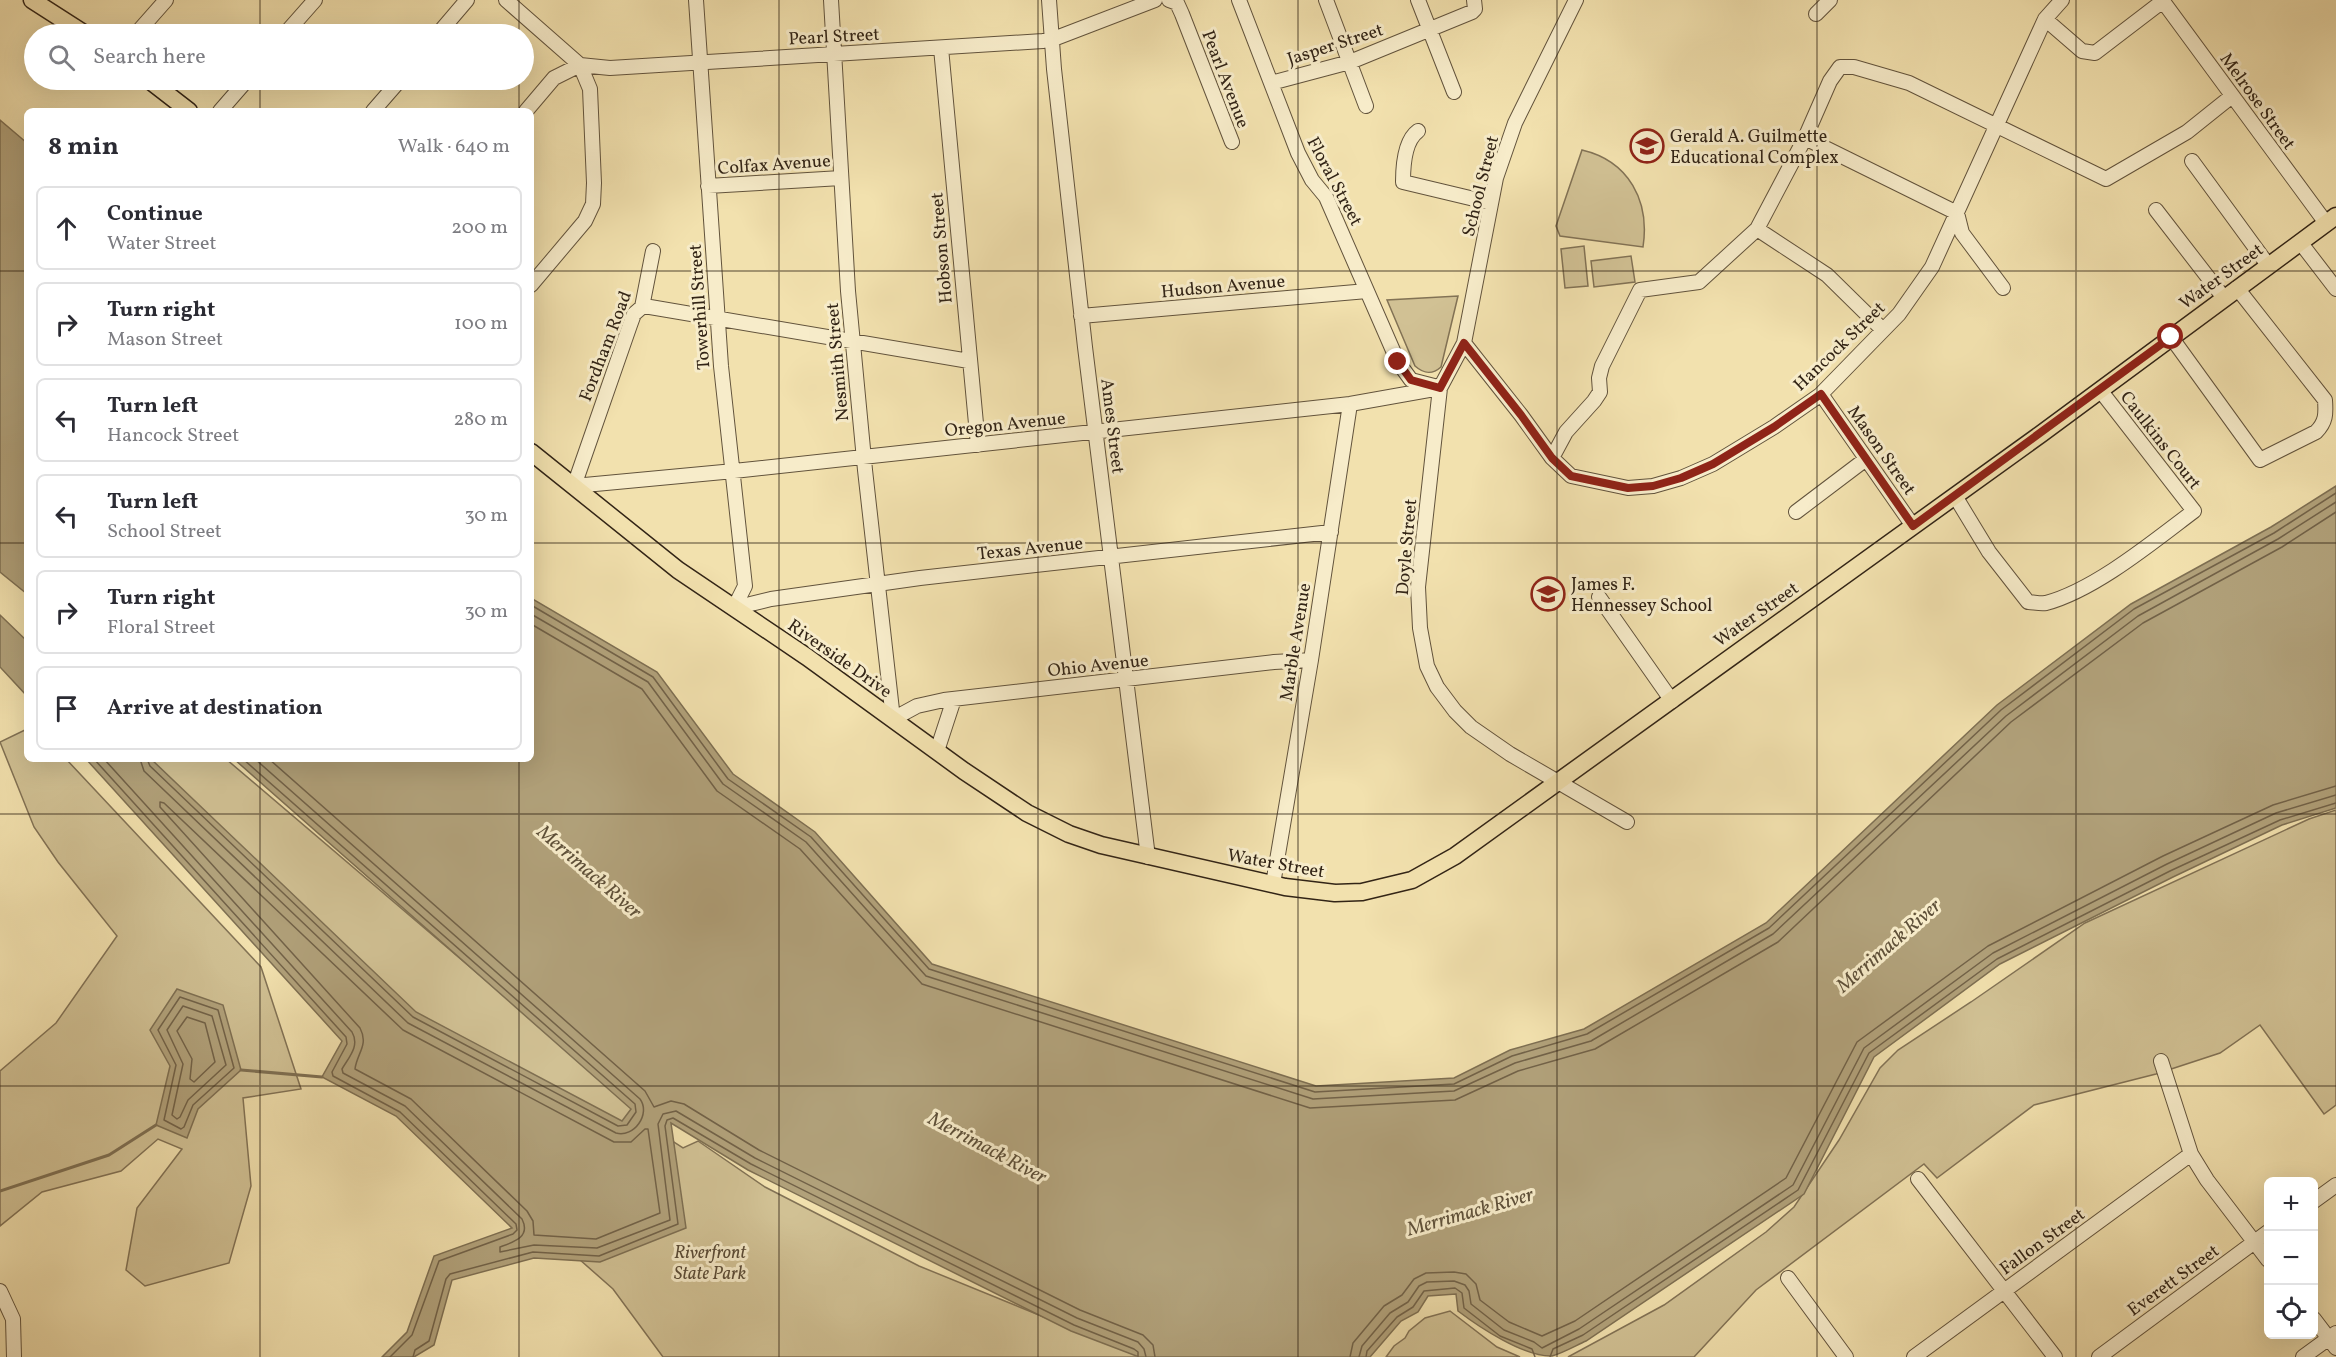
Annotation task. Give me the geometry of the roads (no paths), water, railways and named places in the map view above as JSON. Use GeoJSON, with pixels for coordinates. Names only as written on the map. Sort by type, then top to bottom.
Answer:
{"type":"FeatureCollection","features":[{"type":"Feature","properties":{"kind":"main road"},"geometry":{"type":"LineString","coordinates":[[32,0],[69,24]]}},
{"type":"Feature","properties":{"kind":"main road"},"geometry":{"type":"LineString","coordinates":[[162,90],[185,108]]}},
{"type":"Feature","properties":{"kind":"main road","name":"Water Street"},"geometry":{"type":"LineString","coordinates":[[1148,857],[1273,885],[1335,893],[1362,892],[1412,880],[1455,856],[1672,701],[1703,675],[1955,496],[2331,220]]}},
{"type":"Feature","properties":{"kind":"main road","name":"Riverside Drive"},"geometry":{"type":"LineString","coordinates":[[534,454],[678,570],[1027,813],[1069,834],[1148,857]]}},
{"type":"Feature","properties":{"kind":"street"},"geometry":{"type":"LineString","coordinates":[[145,24],[166,0]]}},
{"type":"Feature","properties":{"kind":"street"},"geometry":{"type":"LineString","coordinates":[[294,24],[315,0]]}},
{"type":"Feature","properties":{"kind":"street"},"geometry":{"type":"LineString","coordinates":[[447,24],[467,0]]}},
{"type":"Feature","properties":{"kind":"street"},"geometry":{"type":"LineString","coordinates":[[506,0],[533,24]]}},
{"type":"Feature","properties":{"kind":"street","name":"Towerhill Street"},"geometry":{"type":"LineString","coordinates":[[696,0],[721,366],[746,586],[734,608]]}},
{"type":"Feature","properties":{"kind":"street","name":"Nesmith Street"},"geometry":{"type":"LineString","coordinates":[[831,0],[853,341],[893,719]]}},
{"type":"Feature","properties":{"kind":"street","name":"Ames Street"},"geometry":{"type":"LineString","coordinates":[[1049,0],[1081,316],[1148,857]]}},
{"type":"Feature","properties":{"kind":"street","name":"Pearl Street"},"geometry":{"type":"LineString","coordinates":[[580,65],[610,68],[1052,39],[1155,0]]}},
{"type":"Feature","properties":{"kind":"street","name":"Pearl Avenue"},"geometry":{"type":"LineString","coordinates":[[1169,0],[1177,3],[1182,14],[1232,142]]}},
{"type":"Feature","properties":{"kind":"street","name":"Floral Street"},"geometry":{"type":"LineString","coordinates":[[1239,0],[1298,153],[1312,180],[1326,197],[1398,362],[1411,380],[1440,388]]}},
{"type":"Feature","properties":{"kind":"street"},"geometry":{"type":"LineString","coordinates":[[1326,0],[1366,106]]}},
{"type":"Feature","properties":{"kind":"street"},"geometry":{"type":"LineString","coordinates":[[1418,0],[1454,92]]}},
{"type":"Feature","properties":{"kind":"street","name":"School Street"},"geometry":{"type":"LineString","coordinates":[[1440,388],[1464,343],[1496,178],[1515,123],[1576,0]]}},
{"type":"Feature","properties":{"kind":"street"},"geometry":{"type":"LineString","coordinates":[[1816,15],[1830,0]]}},
{"type":"Feature","properties":{"kind":"street","name":"Hancock Street"},"geometry":{"type":"LineString","coordinates":[[1464,343],[1552,458],[1571,476],[1628,488],[1653,486],[1681,478],[1713,464],[1774,427],[1821,394],[1899,314],[1928,274],[2045,19],[2062,0]]}},
{"type":"Feature","properties":{"kind":"street"},"geometry":{"type":"LineString","coordinates":[[2045,19],[2082,51],[2096,52],[2162,1]]}},
{"type":"Feature","properties":{"kind":"street","name":"Melrose Street"},"geometry":{"type":"LineString","coordinates":[[2162,1],[2232,96],[2331,220]]}},
{"type":"Feature","properties":{"kind":"street","name":"Jasper Street"},"geometry":{"type":"LineString","coordinates":[[1271,83],[1350,62],[1430,30],[1474,4]]}},
{"type":"Feature","properties":{"kind":"street"},"geometry":{"type":"LineString","coordinates":[[534,25],[580,65],[590,89],[594,183],[593,204],[585,221],[534,281]]}},
{"type":"Feature","properties":{"kind":"street","name":"Hobson Street"},"geometry":{"type":"LineString","coordinates":[[941,48],[978,445]]}},
{"type":"Feature","properties":{"kind":"street"},"geometry":{"type":"LineString","coordinates":[[529,108],[554,78],[580,65]]}},
{"type":"Feature","properties":{"kind":"street"},"geometry":{"type":"LineString","coordinates":[[1552,458],[1566,432],[1600,392],[1599,378],[1602,366],[1640,290],[1699,282],[1757,230],[1805,138],[1830,81],[1840,67],[1854,67],[1909,83],[2106,179],[2187,132],[2232,96]]}},
{"type":"Feature","properties":{"kind":"street"},"geometry":{"type":"LineString","coordinates":[[223,108],[238,90]]}},
{"type":"Feature","properties":{"kind":"street"},"geometry":{"type":"LineString","coordinates":[[376,108],[391,90]]}},
{"type":"Feature","properties":{"kind":"street"},"geometry":{"type":"LineString","coordinates":[[1418,131],[1411,136],[1403,171],[1403,182],[1491,203]]}},
{"type":"Feature","properties":{"kind":"street"},"geometry":{"type":"LineString","coordinates":[[1805,138],[1957,213],[1962,233],[2003,288]]}},
{"type":"Feature","properties":{"kind":"street"},"geometry":{"type":"LineString","coordinates":[[2192,162],[2268,265]]}},
{"type":"Feature","properties":{"kind":"street","name":"Colfax Avenue"},"geometry":{"type":"LineString","coordinates":[[708,186],[842,178]]}},
{"type":"Feature","properties":{"kind":"street"},"geometry":{"type":"LineString","coordinates":[[2156,210],[2325,400],[2326,417],[2323,425],[2316,432],[2260,460],[2171,337]]}},
{"type":"Feature","properties":{"kind":"street"},"geometry":{"type":"LineString","coordinates":[[1757,230],[1827,275],[1883,330]]}},
{"type":"Feature","properties":{"kind":"street"},"geometry":{"type":"LineString","coordinates":[[2300,242],[2336,290]]}},
{"type":"Feature","properties":{"kind":"street","name":"Fordham Road"},"geometry":{"type":"LineString","coordinates":[[574,486],[634,314],[642,307],[653,251]]}},
{"type":"Feature","properties":{"kind":"street","name":"Hudson Avenue"},"geometry":{"type":"LineString","coordinates":[[1081,316],[1367,291]]}},
{"type":"Feature","properties":{"kind":"street"},"geometry":{"type":"LineString","coordinates":[[642,307],[650,306],[969,361]]}},
{"type":"Feature","properties":{"kind":"street","name":"Oregon Avenue"},"geometry":{"type":"LineString","coordinates":[[574,486],[734,471],[1350,404],[1440,388]]}},
{"type":"Feature","properties":{"kind":"street","name":"Doyle Street"},"geometry":{"type":"LineString","coordinates":[[1440,388],[1418,587],[1420,628],[1427,666],[1437,687],[1471,727],[1510,754],[1627,822]]}},
{"type":"Feature","properties":{"kind":"street","name":"Caulkins Court"},"geometry":{"type":"LineString","coordinates":[[1955,496],[1989,552],[2020,593],[2028,602],[2044,604],[2111,571],[2194,511],[2100,390]]}},
{"type":"Feature","properties":{"kind":"street","name":"Mason Street"},"geometry":{"type":"LineString","coordinates":[[1821,394],[1913,526]]}},
{"type":"Feature","properties":{"kind":"street","name":"Marble Avenue"},"geometry":{"type":"LineString","coordinates":[[1273,885],[1311,660],[1350,404]]}},
{"type":"Feature","properties":{"kind":"street"},"geometry":{"type":"LineString","coordinates":[[1796,512],[1866,459]]}},
{"type":"Feature","properties":{"kind":"street","name":"Texas Avenue"},"geometry":{"type":"LineString","coordinates":[[734,608],[771,599],[878,584],[1331,532]]}},
{"type":"Feature","properties":{"kind":"street"},"geometry":{"type":"LineString","coordinates":[[1599,597],[1672,701]]}},
{"type":"Feature","properties":{"kind":"street","name":"Ohio Avenue"},"geometry":{"type":"LineString","coordinates":[[893,719],[917,706],[954,699],[1274,662],[1311,660]]}},
{"type":"Feature","properties":{"kind":"street"},"geometry":{"type":"LineString","coordinates":[[937,751],[954,699]]}},
{"type":"Feature","properties":{"kind":"street"},"geometry":{"type":"LineString","coordinates":[[2161,1060],[2191,1154],[2207,1180],[2264,1254]]}},
{"type":"Feature","properties":{"kind":"street","name":"Fallon Street"},"geometry":{"type":"LineString","coordinates":[[1914,1357],[2191,1154]]}},
{"type":"Feature","properties":{"kind":"street"},"geometry":{"type":"LineString","coordinates":[[1918,1179],[2055,1357]]}},
{"type":"Feature","properties":{"kind":"street"},"geometry":{"type":"LineString","coordinates":[[2318,1198],[2336,1185]]}},
{"type":"Feature","properties":{"kind":"street","name":"Everett Street"},"geometry":{"type":"LineString","coordinates":[[2100,1357],[2264,1235]]}},
{"type":"Feature","properties":{"kind":"street"},"geometry":{"type":"LineString","coordinates":[[1788,1278],[1846,1357]]}},
{"type":"Feature","properties":{"kind":"street"},"geometry":{"type":"LineString","coordinates":[[0,1292],[13,1319],[14,1357]]}},
{"type":"Feature","properties":{"kind":"street"},"geometry":{"type":"LineString","coordinates":[[2303,1357],[2333,1340],[2318,1324]]}},
{"type":"Feature","properties":{"kind":"water"},"geometry":{"type":"Polygon","coordinates":[[[0,120],[24,140],[24,592],[0,572],[0,120]]]}},
{"type":"Feature","properties":{"kind":"water","name":"Merrimack River"},"geometry":{"type":"Polygon","coordinates":[[[2336,486],[2336,808],[2282,825],[2000,964],[1874,1057],[1804,1194],[1586,1341],[1552,1356],[1528,1352],[1478,1325],[1458,1311],[1456,1294],[1428,1296],[1418,1312],[1401,1321],[1370,1357],[1139,1357],[1071,1331],[748,1170],[671,1123],[686,1228],[600,1262],[534,1258],[452,1280],[434,1345],[414,1357],[382,1357],[407,1332],[434,1256],[512,1228],[396,1116],[322,1077],[342,1041],[89,762],[154,762],[416,1012],[622,1121],[631,1109],[237,762],[534,762],[534,600],[657,672],[733,774],[815,832],[932,964],[1316,1086],[1454,1078],[1510,1050],[1584,1029],[1766,923],[1997,705],[2131,604],[2271,527],[2336,486]]]}},
{"type":"Feature","properties":{"kind":"water"},"geometry":{"type":"Polygon","coordinates":[[[0,615],[24,638],[24,693],[0,667],[0,615]]]}},
{"type":"Feature","properties":{"kind":"water"},"geometry":{"type":"Polygon","coordinates":[[[177,989],[223,1005],[241,1070],[198,1109],[187,1138],[156,1125],[170,1066],[150,1030],[177,989]]]}},
{"type":"Feature","properties":{"kind":"waterway"},"geometry":{"type":"LineString","coordinates":[[241,1070],[322,1077]]}},
{"type":"Feature","properties":{"kind":"waterway"},"geometry":{"type":"LineString","coordinates":[[0,1191],[109,1155],[156,1125]]}},
{"type":"Feature","properties":{"kind":"place","name":"Gerald A. Guilmette Educational Complex"},"geometry":{"type":"Point","coordinates":[1647,146]}},
{"type":"Feature","properties":{"kind":"place","name":"James F. Hennessey School"},"geometry":{"type":"Point","coordinates":[1548,594]}},
{"type":"Feature","properties":{"kind":"park label","name":"Riverfront State Park"},"geometry":{"type":"Point","coordinates":[710,1262]}}]}
